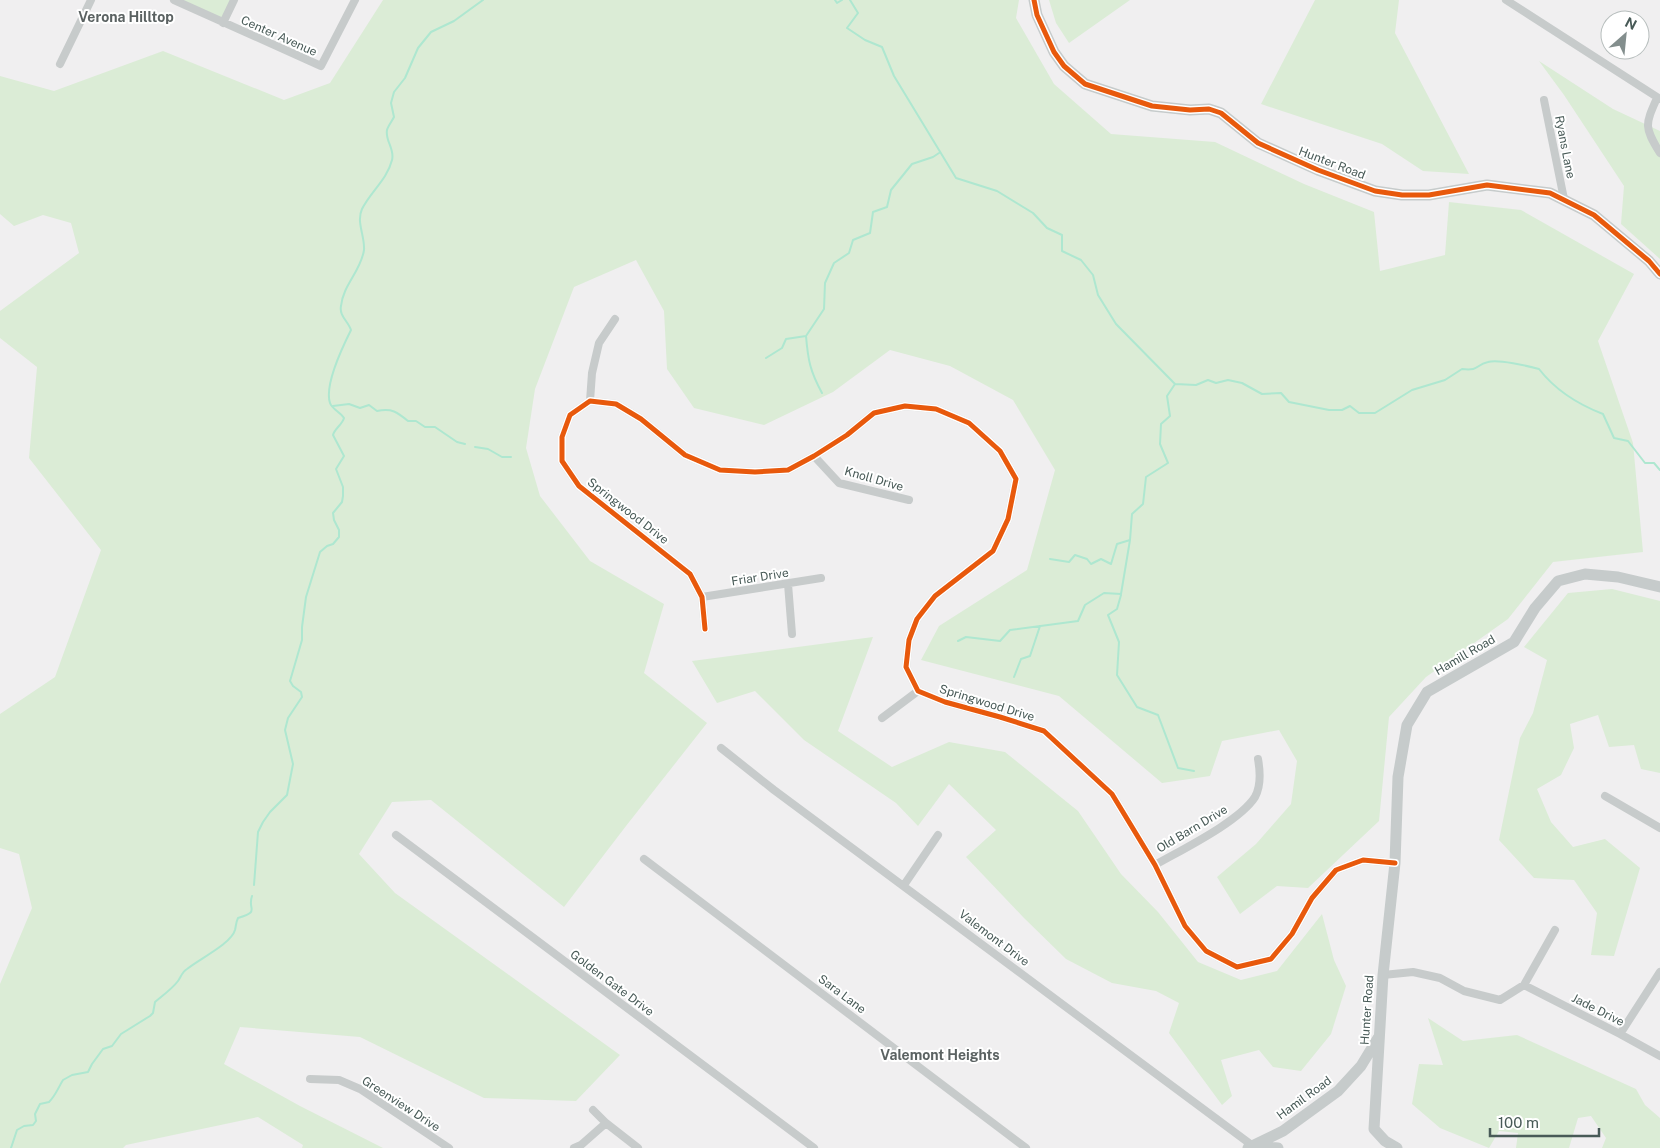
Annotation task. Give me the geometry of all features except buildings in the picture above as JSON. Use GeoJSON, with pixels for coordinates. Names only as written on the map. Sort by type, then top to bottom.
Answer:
{"type":"FeatureCollection","features":[{"type":"Feature","properties":{"kind":"street"},"geometry":{"type":"LineString","coordinates":[[60,64],[91,0]]}},
{"type":"Feature","properties":{"kind":"street","name":"Center Avenue"},"geometry":{"type":"LineString","coordinates":[[174,0],[321,66],[355,0]]}},
{"type":"Feature","properties":{"kind":"street"},"geometry":{"type":"LineString","coordinates":[[224,23],[234,0]]}},
{"type":"Feature","properties":{"kind":"street","name":"Hunter Road"},"geometry":{"type":"LineString","coordinates":[[1034,0],[1037,15],[1054,52],[1064,66],[1085,84],[1152,106],[1190,110],[1209,108],[1221,114],[1258,143],[1318,170],[1375,190],[1402,195],[1429,195],[1487,185],[1550,193],[1594,216],[1649,261],[1660,274]]}},
{"type":"Feature","properties":{"kind":"street"},"geometry":{"type":"LineString","coordinates":[[1506,0],[1658,98],[1647,120],[1648,134],[1660,153]]}},
{"type":"Feature","properties":{"kind":"street","name":"Ryans Lane"},"geometry":{"type":"LineString","coordinates":[[1544,100],[1564,199]]}},
{"type":"Feature","properties":{"kind":"street"},"geometry":{"type":"LineString","coordinates":[[615,319],[600,343],[592,373],[590,401],[616,404],[641,419],[685,455],[720,470],[755,472],[788,470],[814,456],[874,414],[905,406],[936,409],[969,423],[1000,451],[1016,479],[1008,519],[993,551],[935,596],[917,619],[909,640],[906,667],[918,691],[882,718]]}},
{"type":"Feature","properties":{"kind":"street","name":"Springwood Drive"},"geometry":{"type":"LineString","coordinates":[[590,401],[570,415],[562,437],[562,461],[579,486],[690,574],[702,597],[705,629]]}},
{"type":"Feature","properties":{"kind":"street","name":"Knoll Drive"},"geometry":{"type":"LineString","coordinates":[[814,456],[839,483],[909,500]]}},
{"type":"Feature","properties":{"kind":"street","name":"Hamill Road"},"geometry":{"type":"LineString","coordinates":[[1395,863],[1398,777],[1407,725],[1427,692],[1514,642],[1535,608],[1558,581],[1585,574],[1618,577],[1660,587]]}},
{"type":"Feature","properties":{"kind":"street","name":"Friar Drive"},"geometry":{"type":"LineString","coordinates":[[702,597],[821,578]]}},
{"type":"Feature","properties":{"kind":"street"},"geometry":{"type":"LineString","coordinates":[[788,584],[792,634]]}},
{"type":"Feature","properties":{"kind":"street","name":"Springwood Drive"},"geometry":{"type":"LineString","coordinates":[[918,691],[945,702],[1044,731],[1112,794],[1155,865],[1185,926],[1206,952],[1238,967],[1271,959],[1292,934],[1312,898],[1336,870],[1364,860],[1395,863]]}},
{"type":"Feature","properties":{"kind":"street","name":"Valemont Drive"},"geometry":{"type":"LineString","coordinates":[[721,748],[774,790],[904,885],[1251,1147]]}},
{"type":"Feature","properties":{"kind":"street","name":"Old Barn Drive"},"geometry":{"type":"LineString","coordinates":[[1155,865],[1212,832],[1245,808],[1256,796],[1260,773],[1258,759]]}},
{"type":"Feature","properties":{"kind":"street"},"geometry":{"type":"LineString","coordinates":[[1605,796],[1660,828]]}},
{"type":"Feature","properties":{"kind":"street","name":"Golden Gate Drive"},"geometry":{"type":"LineString","coordinates":[[396,835],[814,1148]]}},
{"type":"Feature","properties":{"kind":"street"},"geometry":{"type":"LineString","coordinates":[[904,885],[938,835]]}},
{"type":"Feature","properties":{"kind":"street","name":"Sara Lane"},"geometry":{"type":"LineString","coordinates":[[644,859],[1026,1148]]}},
{"type":"Feature","properties":{"kind":"street","name":"Hunter Road"},"geometry":{"type":"LineString","coordinates":[[1395,863],[1379,1037],[1374,1129],[1385,1141],[1397,1148]]}},
{"type":"Feature","properties":{"kind":"street"},"geometry":{"type":"LineString","coordinates":[[1384,975],[1413,972],[1440,978],[1464,991],[1500,1000],[1524,986],[1554,930]]}},
{"type":"Feature","properties":{"kind":"street"},"geometry":{"type":"LineString","coordinates":[[1620,1034],[1660,972]]}},
{"type":"Feature","properties":{"kind":"street","name":"Jade Drive"},"geometry":{"type":"LineString","coordinates":[[1524,986],[1660,1056]]}},
{"type":"Feature","properties":{"kind":"street","name":"Hamil Road"},"geometry":{"type":"LineString","coordinates":[[1251,1147],[1282,1131],[1338,1091],[1361,1066],[1379,1037]]}},
{"type":"Feature","properties":{"kind":"street","name":"Greenview Drive"},"geometry":{"type":"LineString","coordinates":[[310,1079],[339,1080],[360,1089],[449,1148]]}},
{"type":"Feature","properties":{"kind":"street"},"geometry":{"type":"LineString","coordinates":[[593,1110],[606,1123],[638,1148]]}},
{"type":"Feature","properties":{"kind":"street"},"geometry":{"type":"LineString","coordinates":[[574,1148],[581,1145],[606,1123]]}},
{"type":"Feature","properties":{"kind":"street"},"geometry":{"type":"LineString","coordinates":[[1251,1147],[1278,1148]]}},
{"type":"Feature","properties":{"kind":"green space"},"geometry":{"type":"Polygon","coordinates":[[[174,0],[234,0],[223,23],[174,0]]]}},
{"type":"Feature","properties":{"kind":"green space"},"geometry":{"type":"Polygon","coordinates":[[[383,0],[1019,0],[1016,18],[1054,84],[1111,134],[1215,142],[1304,184],[1374,212],[1380,271],[1445,255],[1449,202],[1521,210],[1634,274],[1598,341],[1633,443],[1643,552],[1553,562],[1508,619],[1426,677],[1389,717],[1379,821],[1308,888],[1277,886],[1240,914],[1217,877],[1256,844],[1291,804],[1297,761],[1279,730],[1222,741],[1210,776],[1162,783],[1059,696],[921,660],[939,626],[1027,570],[1055,470],[1013,400],[950,366],[890,350],[833,392],[764,425],[694,408],[667,369],[664,311],[636,260],[574,287],[535,389],[526,448],[540,496],[590,561],[664,604],[644,673],[707,723],[564,907],[431,800],[392,802],[359,854],[395,893],[620,1055],[576,1101],[484,1098],[360,1037],[240,1027],[224,1064],[300,1106],[383,1148],[302,1148],[303,1145],[258,1117],[126,1145],[123,1148],[0,1148],[0,984],[32,908],[19,854],[0,848],[0,714],[55,677],[101,550],[29,458],[37,367],[0,338],[0,311],[79,253],[71,223],[43,215],[14,226],[0,214],[0,76],[54,91],[163,51],[284,100],[330,83],[383,0]]]}},
{"type":"Feature","properties":{"kind":"green space"},"geometry":{"type":"Polygon","coordinates":[[[1049,0],[1130,0],[1069,43],[1056,23],[1049,0]]]}},
{"type":"Feature","properties":{"kind":"green space"},"geometry":{"type":"Polygon","coordinates":[[[1315,0],[1399,0],[1395,33],[1469,174],[1423,171],[1382,144],[1261,104],[1315,0]]]}},
{"type":"Feature","properties":{"kind":"green space"},"geometry":{"type":"Polygon","coordinates":[[[1539,61],[1613,109],[1660,131],[1660,259],[1621,224],[1624,186],[1564,95],[1539,61]]]}},
{"type":"Feature","properties":{"kind":"green space"},"geometry":{"type":"Polygon","coordinates":[[[1612,589],[1660,601],[1660,773],[1641,769],[1634,745],[1609,747],[1598,715],[1570,724],[1574,748],[1561,775],[1537,789],[1551,822],[1573,847],[1605,839],[1640,868],[1614,956],[1591,955],[1597,913],[1574,880],[1534,878],[1499,840],[1520,738],[1533,713],[1547,660],[1524,647],[1568,593],[1612,589]]]}},
{"type":"Feature","properties":{"kind":"green space"},"geometry":{"type":"Polygon","coordinates":[[[873,637],[838,731],[892,767],[949,742],[1005,752],[1078,811],[1121,874],[1158,912],[1198,962],[1241,980],[1277,971],[1322,914],[1334,960],[1346,986],[1331,1034],[1301,1071],[1273,1067],[1259,1050],[1221,1060],[1232,1096],[1222,1105],[1169,1033],[1179,1003],[1156,991],[1112,983],[1066,959],[966,857],[996,830],[949,784],[918,826],[896,803],[804,740],[755,691],[717,703],[692,661],[873,637]]]}},
{"type":"Feature","properties":{"kind":"green space"},"geometry":{"type":"Polygon","coordinates":[[[1428,1018],[1463,1041],[1517,1035],[1636,1089],[1645,1105],[1660,1118],[1660,1148],[1602,1148],[1606,1138],[1591,1116],[1578,1118],[1569,1148],[1516,1148],[1518,1133],[1499,1131],[1489,1148],[1440,1128],[1412,1104],[1419,1064],[1443,1065],[1428,1018]]]}},
{"type":"Feature","properties":{"kind":"waterway"},"geometry":{"type":"LineString","coordinates":[[254,885],[258,832],[270,812],[287,795],[293,764],[285,730],[288,718],[302,697],[301,692],[290,681],[302,640],[306,597],[320,552],[333,544],[339,537],[339,530],[333,513],[342,502],[343,487],[336,469],[344,456],[333,435],[344,418],[331,405],[329,395],[335,366],[351,330],[342,316],[341,306],[342,298],[359,265],[364,250],[360,214],[390,167],[393,156],[387,134],[394,117],[391,103],[394,92],[405,78],[418,48],[431,32],[454,21],[483,0]]}},
{"type":"Feature","properties":{"kind":"waterway"},"geometry":{"type":"LineString","coordinates":[[835,0],[837,3],[842,0]]}},
{"type":"Feature","properties":{"kind":"waterway"},"geometry":{"type":"LineString","coordinates":[[850,0],[858,13],[847,28],[865,40],[882,47],[894,76],[956,178],[997,191],[1033,213],[1047,228],[1062,235],[1062,251],[1081,260],[1093,275],[1098,295],[1116,324],[1175,384],[1196,385],[1208,380],[1216,383],[1228,380],[1242,383],[1262,394],[1281,393],[1289,402],[1329,410],[1342,410],[1350,406],[1359,413],[1375,413],[1412,390],[1445,380],[1462,369],[1475,368],[1493,361],[1513,363],[1539,369],[1568,396],[1584,406],[1603,414],[1614,438],[1628,441],[1645,463],[1654,463],[1660,470]]}},
{"type":"Feature","properties":{"kind":"waterway"},"geometry":{"type":"LineString","coordinates":[[766,358],[782,348],[786,339],[806,336],[824,309],[825,283],[834,263],[849,253],[853,240],[870,233],[873,212],[887,207],[891,190],[912,164],[939,153]]}},
{"type":"Feature","properties":{"kind":"waterway"},"geometry":{"type":"LineString","coordinates":[[806,336],[810,365],[822,393]]}},
{"type":"Feature","properties":{"kind":"waterway"},"geometry":{"type":"LineString","coordinates":[[958,641],[966,637],[1000,641],[1010,630],[1078,621],[1085,605],[1104,593],[1121,594],[1130,540],[1132,514],[1143,504],[1146,477],[1168,463],[1160,444],[1161,424],[1170,416],[1167,396],[1175,384]]}},
{"type":"Feature","properties":{"kind":"waterway"},"geometry":{"type":"LineString","coordinates":[[333,406],[349,404],[360,408],[369,405],[377,411],[390,410],[408,421],[416,421],[425,427],[435,427],[457,442],[465,444]]}},
{"type":"Feature","properties":{"kind":"waterway"},"geometry":{"type":"LineString","coordinates":[[475,447],[488,449],[502,457],[511,457]]}},
{"type":"Feature","properties":{"kind":"waterway"},"geometry":{"type":"LineString","coordinates":[[1050,559],[1069,562],[1075,555],[1087,559],[1091,564],[1101,559],[1111,564],[1117,544],[1130,540]]}},
{"type":"Feature","properties":{"kind":"waterway"},"geometry":{"type":"LineString","coordinates":[[1121,595],[1117,609],[1108,615],[1119,642],[1117,675],[1137,707],[1158,715],[1178,768],[1194,771]]}},
{"type":"Feature","properties":{"kind":"waterway"},"geometry":{"type":"LineString","coordinates":[[1014,677],[1021,659],[1030,656],[1040,626]]}},
{"type":"Feature","properties":{"kind":"waterway"},"geometry":{"type":"LineString","coordinates":[[11,1148],[17,1130],[24,1126],[33,1125],[36,1121],[35,1114],[40,1104],[49,1102],[63,1080],[72,1075],[88,1072],[103,1049],[112,1046],[121,1034],[153,1013],[155,1002],[173,987],[185,970],[228,941],[235,930],[238,918],[251,912],[252,896]]}},
{"type":"Feature","properties":{"kind":"cycle path"},"geometry":{"type":"LineString","coordinates":[[1034,0],[1037,15],[1054,52],[1064,66],[1085,84],[1152,106],[1190,110],[1209,109],[1221,113],[1258,143],[1318,170],[1375,191],[1402,195],[1429,195],[1487,185],[1550,193],[1594,215],[1649,261],[1660,274]]}},
{"type":"Feature","properties":{"kind":"cycle path"},"geometry":{"type":"LineString","coordinates":[[705,629],[702,597],[690,574],[579,486],[562,461],[562,437],[570,415],[590,401],[616,404],[641,419],[685,455],[720,470],[755,472],[788,470],[847,435],[874,413],[905,406],[936,409],[969,423],[1000,451],[1016,479],[1008,519],[993,551],[935,596],[917,619],[909,640],[906,667],[918,691],[945,702],[1044,731],[1112,794],[1155,865],[1185,926],[1206,951],[1237,967],[1271,959],[1292,934],[1312,898],[1336,870],[1363,860],[1395,863]]}},
{"type":"Feature","properties":{"kind":"district","name":"Verona Hilltop"},"geometry":{"type":"Point","coordinates":[126,17]}},
{"type":"Feature","properties":{"kind":"district","name":"Valemont Heights"},"geometry":{"type":"Point","coordinates":[940,1055]}}]}
